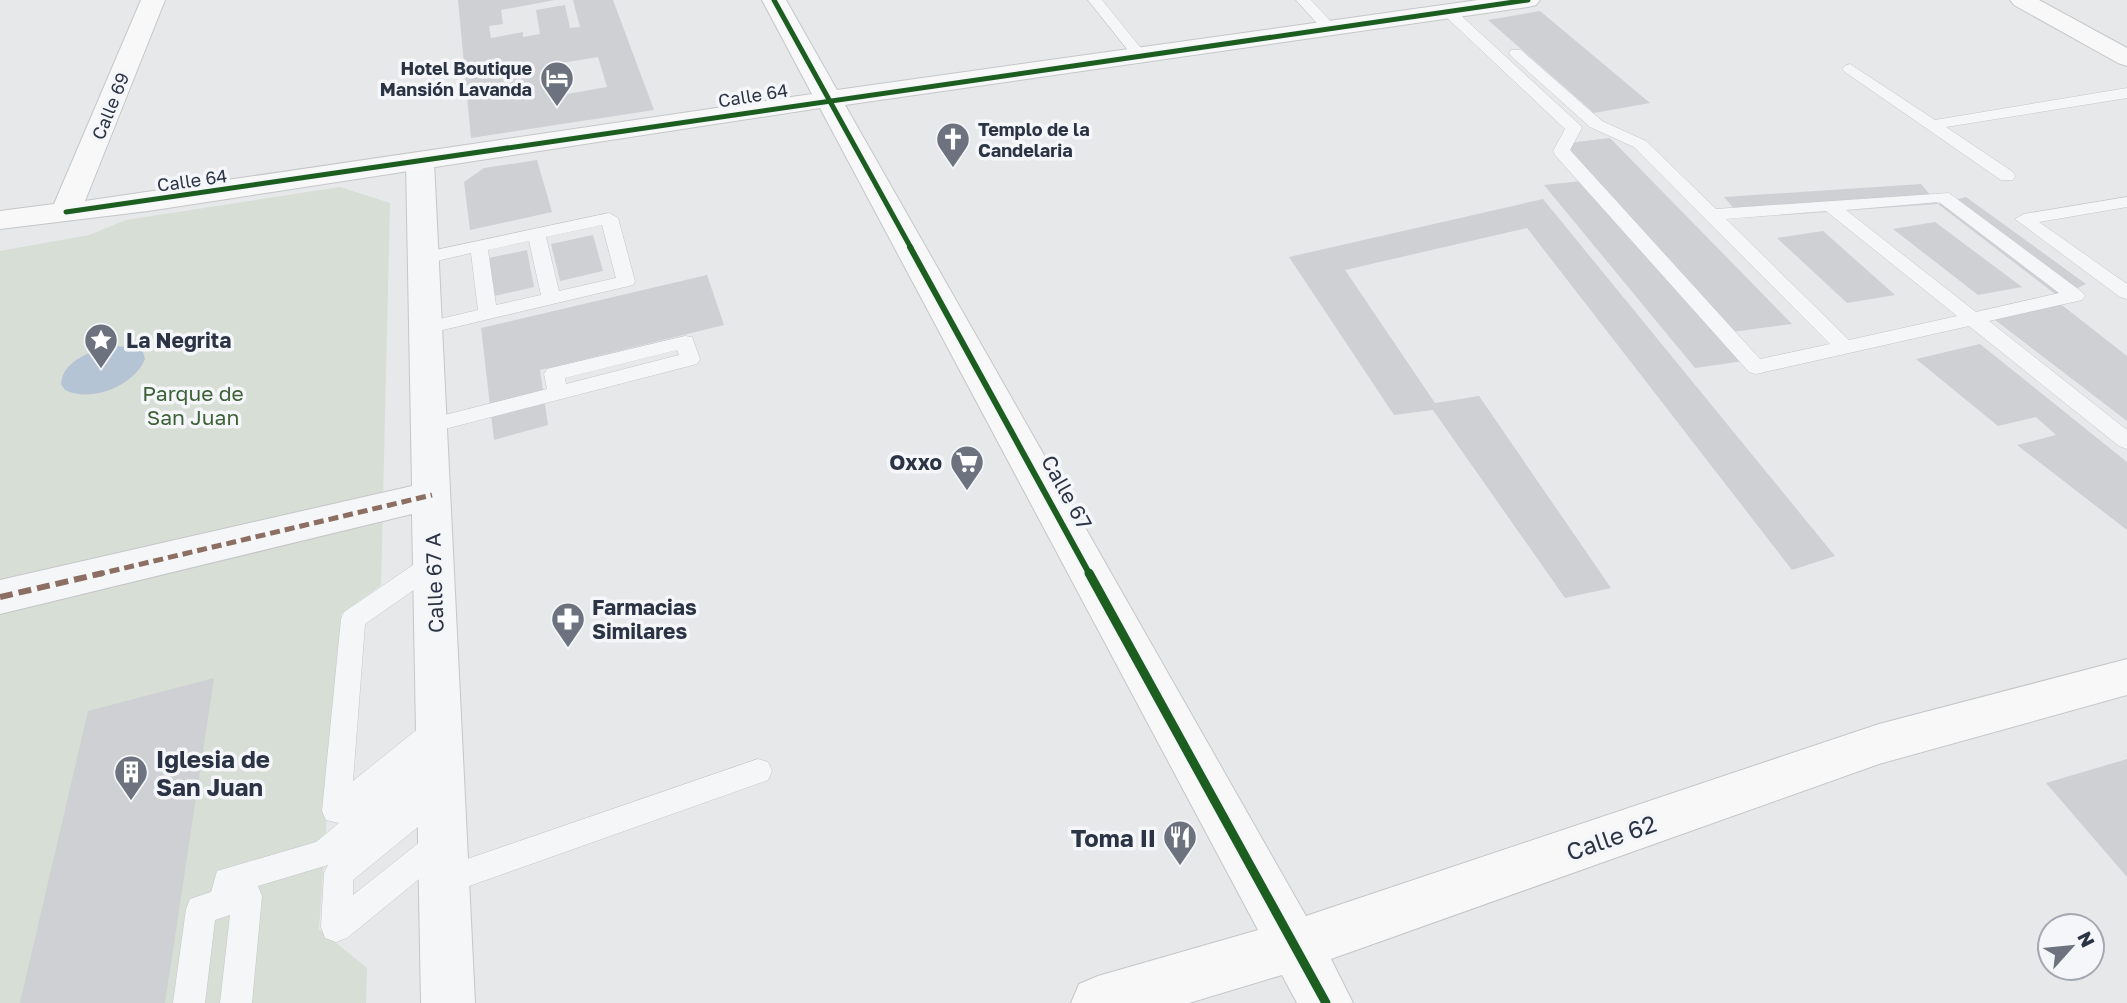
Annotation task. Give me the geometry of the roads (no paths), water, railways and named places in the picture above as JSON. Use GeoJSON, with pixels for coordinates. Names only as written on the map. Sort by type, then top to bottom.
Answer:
{"type":"FeatureCollection","features":[{"type":"Feature","properties":{"kind":"street","name":"Calle 69"},"geometry":{"type":"LineString","coordinates":[[66,212],[153,0]]}},
{"type":"Feature","properties":{"kind":"street","name":"Calle 67"},"geometry":{"type":"LineString","coordinates":[[774,0],[1326,1003]]}},
{"type":"Feature","properties":{"kind":"street","name":"Calle 64"},"geometry":{"type":"LineString","coordinates":[[0,220],[420,162],[830,99],[1528,0]]}},
{"type":"Feature","properties":{"kind":"street"},"geometry":{"type":"LineString","coordinates":[[2022,0],[2127,58]]}},
{"type":"Feature","properties":{"kind":"street","name":"Calle 67 A"},"geometry":{"type":"LineString","coordinates":[[420,162],[448,1003]]}},
{"type":"Feature","properties":{"kind":"street"},"geometry":{"type":"LineString","coordinates":[[0,597],[432,495]]}},
{"type":"Feature","properties":{"kind":"street","name":"Calle 62"},"geometry":{"type":"LineString","coordinates":[[1098,1003],[1294,946],[1879,744],[2127,677]]}},
{"type":"Feature","properties":{"kind":"lane"},"geometry":{"type":"LineString","coordinates":[[1096,0],[1140,55]]}},
{"type":"Feature","properties":{"kind":"lane"},"geometry":{"type":"LineString","coordinates":[[1303,0],[1330,29]]}},
{"type":"Feature","properties":{"kind":"lane"},"geometry":{"type":"LineString","coordinates":[[1466,7],[1596,124],[1640,144],[1845,347]]}},
{"type":"Feature","properties":{"kind":"lane"},"geometry":{"type":"LineString","coordinates":[[1466,7],[1574,128],[1561,151],[1756,367],[2075,296],[1943,197],[1712,215]]}},
{"type":"Feature","properties":{"kind":"lane"},"geometry":{"type":"LineString","coordinates":[[1850,69],[2007,176]]}},
{"type":"Feature","properties":{"kind":"lane"},"geometry":{"type":"LineString","coordinates":[[1932,125],[2127,93]]}},
{"type":"Feature","properties":{"kind":"lane"},"geometry":{"type":"LineString","coordinates":[[2127,202],[2024,219],[2127,293]]}},
{"type":"Feature","properties":{"kind":"lane"},"geometry":{"type":"LineString","coordinates":[[1830,206],[2127,441]]}},
{"type":"Feature","properties":{"kind":"lane"},"geometry":{"type":"LineString","coordinates":[[424,258],[609,218],[626,281],[426,328]]}},
{"type":"Feature","properties":{"kind":"lane"},"geometry":{"type":"LineString","coordinates":[[536,234],[551,299]]}},
{"type":"Feature","properties":{"kind":"lane"},"geometry":{"type":"LineString","coordinates":[[479,247],[488,314]]}},
{"type":"Feature","properties":{"kind":"lane"},"geometry":{"type":"LineString","coordinates":[[429,426],[558,393],[690,359],[685,342],[555,374],[558,393]]}},
{"type":"Feature","properties":{"kind":"lane"},"geometry":{"type":"LineString","coordinates":[[433,564],[353,619],[336,811],[440,758]]}},
{"type":"Feature","properties":{"kind":"lane"},"geometry":{"type":"LineString","coordinates":[[440,758],[339,873],[336,927],[443,841]]}},
{"type":"Feature","properties":{"kind":"lane"},"geometry":{"type":"LineString","coordinates":[[225,902],[227,881],[324,853],[440,758]]}},
{"type":"Feature","properties":{"kind":"lane"},"geometry":{"type":"LineString","coordinates":[[444,881],[758,771]]}},
{"type":"Feature","properties":{"kind":"lane"},"geometry":{"type":"LineString","coordinates":[[189,1003],[201,909],[247,896],[236,1003]]}},
{"type":"Feature","properties":{"kind":"water"},"geometry":{"type":"Polygon","coordinates":[[[115,346],[137,348],[143,352],[145,359],[132,377],[111,390],[99,393],[75,394],[65,390],[61,384],[63,375],[73,362],[89,353],[115,346]]]}},
{"type":"Feature","properties":{"kind":"place","name":"Hotel Boutique Mansión Lavanda"},"geometry":{"type":"Point","coordinates":[557,108]}},
{"type":"Feature","properties":{"kind":"place","name":"Templo de la Candelaria"},"geometry":{"type":"Point","coordinates":[953,169]}},
{"type":"Feature","properties":{"kind":"place","name":"La Negrita"},"geometry":{"type":"Point","coordinates":[101,370]}},
{"type":"Feature","properties":{"kind":"place","name":"Oxxo"},"geometry":{"type":"Point","coordinates":[967,492]}},
{"type":"Feature","properties":{"kind":"place","name":"Farmacias Similares"},"geometry":{"type":"Point","coordinates":[568,649]}},
{"type":"Feature","properties":{"kind":"place","name":"Iglesia de San Juan"},"geometry":{"type":"Point","coordinates":[131,802]}},
{"type":"Feature","properties":{"kind":"place","name":"Toma II"},"geometry":{"type":"Point","coordinates":[1180,867]}},
{"type":"Feature","properties":{"kind":"park label","name":"Parque de San Juan"},"geometry":{"type":"Point","coordinates":[193,405]}}]}
